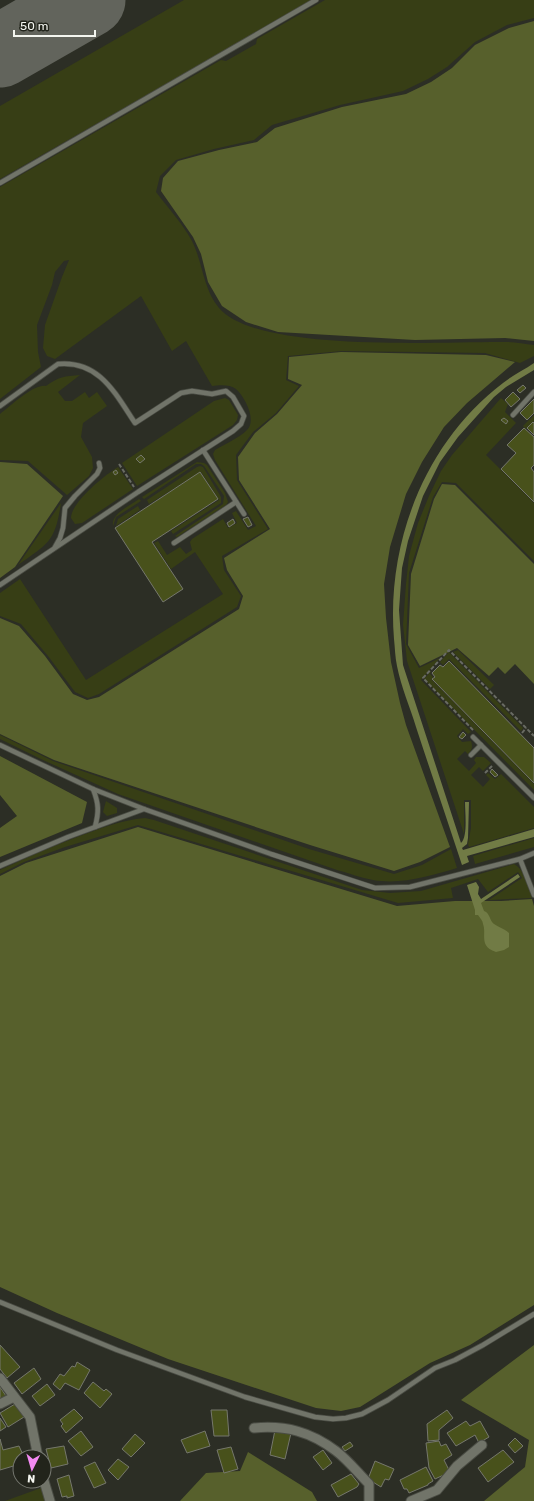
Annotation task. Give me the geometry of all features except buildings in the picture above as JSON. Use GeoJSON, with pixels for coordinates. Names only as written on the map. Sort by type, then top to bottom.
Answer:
{"type":"FeatureCollection","features":[{"type":"Feature","properties":{"kind":"street"},"geometry":{"type":"LineString","coordinates":[[0,1378],[30,1417],[36,1449]]}},
{"type":"Feature","properties":{"kind":"street"},"geometry":{"type":"LineString","coordinates":[[0,1404],[14,1397]]}},
{"type":"Feature","properties":{"kind":"street"},"geometry":{"type":"LineString","coordinates":[[254,1428],[267,1427],[293,1429],[314,1437],[337,1451],[369,1484],[369,1501]]}},
{"type":"Feature","properties":{"kind":"street"},"geometry":{"type":"LineString","coordinates":[[412,1501],[437,1490],[457,1466],[482,1445]]}},
{"type":"Feature","properties":{"kind":"street"},"geometry":{"type":"LineString","coordinates":[[46,1489],[50,1501]]}},
{"type":"Feature","properties":{"kind":"lane"},"geometry":{"type":"LineString","coordinates":[[0,183],[316,0]]}},
{"type":"Feature","properties":{"kind":"lane"},"geometry":{"type":"LineString","coordinates":[[0,406],[58,364],[69,363],[83,366],[99,375],[111,388],[135,423],[181,393],[192,391],[212,394],[226,391],[233,397],[244,416],[242,424],[0,585]]}},
{"type":"Feature","properties":{"kind":"lane"},"geometry":{"type":"LineString","coordinates":[[513,415],[534,392]]}},
{"type":"Feature","properties":{"kind":"lane"},"geometry":{"type":"LineString","coordinates":[[203,450],[244,514]]}},
{"type":"Feature","properties":{"kind":"lane"},"geometry":{"type":"LineString","coordinates":[[54,549],[63,528],[65,508],[97,474],[100,468],[99,462]]}},
{"type":"Feature","properties":{"kind":"lane"},"geometry":{"type":"LineString","coordinates":[[174,543],[236,502]]}},
{"type":"Feature","properties":{"kind":"lane"},"geometry":{"type":"LineString","coordinates":[[474,735],[481,745],[534,798]]}},
{"type":"Feature","properties":{"kind":"lane"},"geometry":{"type":"LineString","coordinates":[[0,745],[93,789],[144,809],[270,854],[375,888],[410,888],[520,859],[534,853]]}},
{"type":"Feature","properties":{"kind":"lane"},"geometry":{"type":"LineString","coordinates":[[471,755],[481,745]]}},
{"type":"Feature","properties":{"kind":"lane"},"geometry":{"type":"LineString","coordinates":[[93,789],[98,802],[98,815],[95,827]]}},
{"type":"Feature","properties":{"kind":"lane"},"geometry":{"type":"LineString","coordinates":[[0,866],[68,837],[144,809]]}},
{"type":"Feature","properties":{"kind":"lane"},"geometry":{"type":"LineString","coordinates":[[520,859],[534,896]]}},
{"type":"Feature","properties":{"kind":"lane"},"geometry":{"type":"LineString","coordinates":[[0,1302],[124,1352],[245,1397],[315,1417],[333,1419],[346,1418],[362,1414],[388,1400],[435,1368],[455,1360],[484,1345],[534,1314]]}},
{"type":"Feature","properties":{"kind":"path"},"geometry":{"type":"LineString","coordinates":[[119,464],[135,488]]}},
{"type":"Feature","properties":{"kind":"path"},"geometry":{"type":"LineString","coordinates":[[474,735],[423,678],[449,650],[534,736]]}},
{"type":"Feature","properties":{"kind":"path"},"geometry":{"type":"LineString","coordinates":[[522,733],[526,728]]}},
{"type":"Feature","properties":{"kind":"shaded area"},"geometry":{"type":"Polygon","coordinates":[[[184,0],[312,0],[0,179],[0,106],[184,0]]]}},
{"type":"Feature","properties":{"kind":"shaded area"},"geometry":{"type":"Polygon","coordinates":[[[325,0],[534,0],[534,18],[507,25],[475,42],[447,67],[428,79],[403,91],[340,105],[272,125],[254,140],[214,149],[176,160],[160,176],[156,192],[180,222],[192,241],[199,258],[206,284],[214,301],[219,308],[240,323],[272,333],[311,339],[355,342],[514,342],[534,345],[534,356],[520,363],[485,353],[342,351],[288,356],[286,380],[299,386],[276,413],[253,432],[236,455],[237,480],[268,529],[222,556],[224,570],[241,596],[237,607],[99,694],[88,698],[75,692],[48,656],[21,624],[0,616],[0,593],[20,579],[86,680],[223,594],[195,552],[171,569],[154,543],[158,541],[167,555],[180,547],[186,554],[192,550],[190,542],[192,539],[223,519],[228,528],[237,523],[232,513],[236,511],[248,530],[256,526],[215,460],[213,454],[215,450],[244,433],[250,426],[251,420],[249,409],[243,397],[234,387],[221,385],[212,386],[186,341],[172,351],[141,296],[55,359],[47,356],[43,348],[45,325],[69,260],[64,261],[55,272],[52,285],[37,325],[38,352],[41,367],[0,399],[0,187],[221,60],[226,61],[256,44],[257,39],[325,0]]]}},
{"type":"Feature","properties":{"kind":"shaded area"},"geometry":{"type":"Polygon","coordinates":[[[534,21],[534,341],[505,338],[415,340],[278,332],[246,322],[222,306],[208,282],[201,254],[193,237],[161,191],[163,178],[178,161],[257,142],[275,128],[342,107],[406,94],[431,82],[452,68],[475,45],[509,28],[534,21]]]}},
{"type":"Feature","properties":{"kind":"shaded area"},"geometry":{"type":"Polygon","coordinates":[[[341,352],[486,355],[515,362],[467,403],[444,427],[422,462],[406,494],[390,547],[384,584],[391,662],[406,725],[450,847],[420,862],[394,871],[310,845],[54,760],[0,734],[0,618],[19,626],[45,656],[73,694],[87,700],[99,697],[239,609],[243,596],[227,570],[224,558],[270,529],[239,480],[238,457],[255,433],[277,414],[302,385],[288,379],[289,357],[341,352]]]}},
{"type":"Feature","properties":{"kind":"shaded area"},"geometry":{"type":"Polygon","coordinates":[[[534,363],[534,370],[506,387],[494,397],[458,437],[440,462],[423,496],[408,541],[402,568],[399,610],[403,665],[461,843],[465,835],[465,802],[469,802],[468,838],[467,844],[462,848],[463,850],[534,829],[534,837],[467,856],[469,862],[462,865],[403,689],[397,666],[395,656],[393,603],[397,567],[404,531],[416,497],[432,465],[452,434],[476,407],[503,383],[534,363]]]}},
{"type":"Feature","properties":{"kind":"shaded area"},"geometry":{"type":"Polygon","coordinates":[[[80,375],[58,392],[65,401],[72,401],[85,392],[89,398],[97,392],[107,406],[83,423],[81,437],[92,457],[93,468],[89,476],[67,495],[28,461],[0,460],[0,414],[22,396],[35,388],[46,386],[62,378],[80,375]]]}},
{"type":"Feature","properties":{"kind":"shaded area"},"geometry":{"type":"Polygon","coordinates":[[[225,398],[229,400],[238,415],[237,420],[233,425],[137,486],[122,463],[214,401],[225,398]]]}},
{"type":"Feature","properties":{"kind":"shaded area"},"geometry":{"type":"Polygon","coordinates":[[[501,398],[508,404],[505,412],[516,423],[486,455],[534,503],[534,561],[456,483],[442,482],[433,497],[409,573],[406,644],[419,668],[440,658],[421,680],[471,732],[468,734],[463,729],[457,736],[462,742],[471,741],[472,747],[468,754],[465,751],[457,759],[469,771],[476,763],[474,760],[476,757],[484,757],[491,763],[483,771],[479,767],[471,775],[483,787],[490,779],[486,775],[488,773],[495,779],[501,774],[534,807],[534,828],[469,847],[471,800],[464,800],[464,834],[407,661],[403,625],[409,556],[418,523],[429,496],[441,471],[452,455],[501,398]]]}},
{"type":"Feature","properties":{"kind":"shaded area"},"geometry":{"type":"Polygon","coordinates":[[[534,415],[534,421],[526,429],[523,426],[534,415]]]}},
{"type":"Feature","properties":{"kind":"shaded area"},"geometry":{"type":"Polygon","coordinates":[[[0,462],[27,464],[63,496],[15,567],[0,578],[0,462]]]}},
{"type":"Feature","properties":{"kind":"shaded area"},"geometry":{"type":"Polygon","coordinates":[[[197,462],[207,465],[225,493],[228,502],[226,505],[177,537],[175,536],[223,504],[224,496],[204,466],[201,464],[196,464],[144,499],[142,497],[197,462]]]}},
{"type":"Feature","properties":{"kind":"shaded area"},"geometry":{"type":"Polygon","coordinates":[[[200,466],[203,467],[221,497],[221,503],[173,534],[171,531],[219,500],[201,472],[149,504],[147,500],[200,466]]]}},
{"type":"Feature","properties":{"kind":"shaded area"},"geometry":{"type":"Polygon","coordinates":[[[118,467],[133,489],[82,523],[75,524],[71,518],[72,512],[82,497],[97,482],[118,467]]]}},
{"type":"Feature","properties":{"kind":"shaded area"},"geometry":{"type":"Polygon","coordinates":[[[442,484],[455,485],[534,564],[534,684],[515,664],[505,674],[498,667],[489,676],[457,648],[420,666],[408,645],[411,574],[434,499],[442,484]]]}},
{"type":"Feature","properties":{"kind":"shaded area"},"geometry":{"type":"Polygon","coordinates":[[[139,499],[141,501],[116,517],[113,526],[115,517],[122,510],[139,499]]]}},
{"type":"Feature","properties":{"kind":"shaded area"},"geometry":{"type":"Polygon","coordinates":[[[61,503],[56,526],[49,540],[37,552],[18,565],[61,503]]]}},
{"type":"Feature","properties":{"kind":"shaded area"},"geometry":{"type":"Polygon","coordinates":[[[138,506],[140,510],[116,526],[118,519],[138,506]]]}},
{"type":"Feature","properties":{"kind":"shaded area"},"geometry":{"type":"Polygon","coordinates":[[[458,650],[494,685],[490,689],[453,652],[458,650]]]}},
{"type":"Feature","properties":{"kind":"shaded area"},"geometry":{"type":"Polygon","coordinates":[[[449,652],[523,728],[521,731],[449,659],[443,665],[440,662],[449,652]]]}},
{"type":"Feature","properties":{"kind":"shaded area"},"geometry":{"type":"Polygon","coordinates":[[[431,671],[430,674],[433,677],[432,680],[534,784],[534,790],[424,679],[431,671]]]}},
{"type":"Feature","properties":{"kind":"shaded area"},"geometry":{"type":"Polygon","coordinates":[[[0,735],[53,761],[309,849],[394,874],[422,865],[451,849],[457,868],[426,877],[405,881],[384,881],[360,877],[118,794],[0,739],[0,735]]]}},
{"type":"Feature","properties":{"kind":"shaded area"},"geometry":{"type":"Polygon","coordinates":[[[0,756],[87,802],[82,823],[0,857],[0,828],[17,816],[0,795],[0,756]]]}},
{"type":"Feature","properties":{"kind":"shaded area"},"geometry":{"type":"Polygon","coordinates":[[[106,801],[117,808],[117,813],[107,816],[103,812],[106,801]]]}},
{"type":"Feature","properties":{"kind":"shaded area"},"geometry":{"type":"Polygon","coordinates":[[[145,818],[362,890],[390,893],[421,891],[514,864],[524,874],[532,898],[489,900],[522,878],[518,872],[488,892],[478,879],[451,888],[453,898],[398,903],[138,825],[65,847],[24,862],[0,874],[0,870],[77,837],[119,823],[145,818]]]}},
{"type":"Feature","properties":{"kind":"shaded area"},"geometry":{"type":"Polygon","coordinates":[[[138,827],[397,906],[455,901],[532,899],[534,906],[534,1305],[470,1345],[430,1363],[360,1407],[341,1411],[316,1408],[168,1359],[57,1313],[0,1287],[0,876],[26,863],[138,827]]]}},
{"type":"Feature","properties":{"kind":"shaded area"},"geometry":{"type":"Polygon","coordinates":[[[534,838],[534,847],[475,864],[473,856],[534,838]]]}},
{"type":"Feature","properties":{"kind":"shaded area"},"geometry":{"type":"Polygon","coordinates":[[[518,874],[520,877],[481,903],[484,911],[488,914],[492,922],[509,933],[509,947],[496,952],[490,949],[485,943],[483,923],[478,915],[475,915],[475,910],[467,885],[476,882],[479,887],[478,894],[481,899],[518,874]]]}},
{"type":"Feature","properties":{"kind":"shaded area"},"geometry":{"type":"Polygon","coordinates":[[[534,1345],[534,1501],[484,1501],[525,1467],[529,1440],[461,1400],[534,1345]]]}},
{"type":"Feature","properties":{"kind":"shaded area"},"geometry":{"type":"Polygon","coordinates":[[[248,1452],[312,1492],[317,1501],[180,1501],[206,1473],[240,1471],[248,1452]]]}},
{"type":"Feature","properties":{"kind":"shaded area"},"geometry":{"type":"Polygon","coordinates":[[[41,1489],[45,1501],[5,1501],[41,1489]]]}},
{"type":"Feature","properties":{"kind":"taxiway"},"geometry":{"type":"LineString","coordinates":[[0,35],[26,36]]}},
{"type":"Feature","properties":{"kind":"runway"},"geometry":{"type":"LineString","coordinates":[[0,51],[89,0]]}}]}
